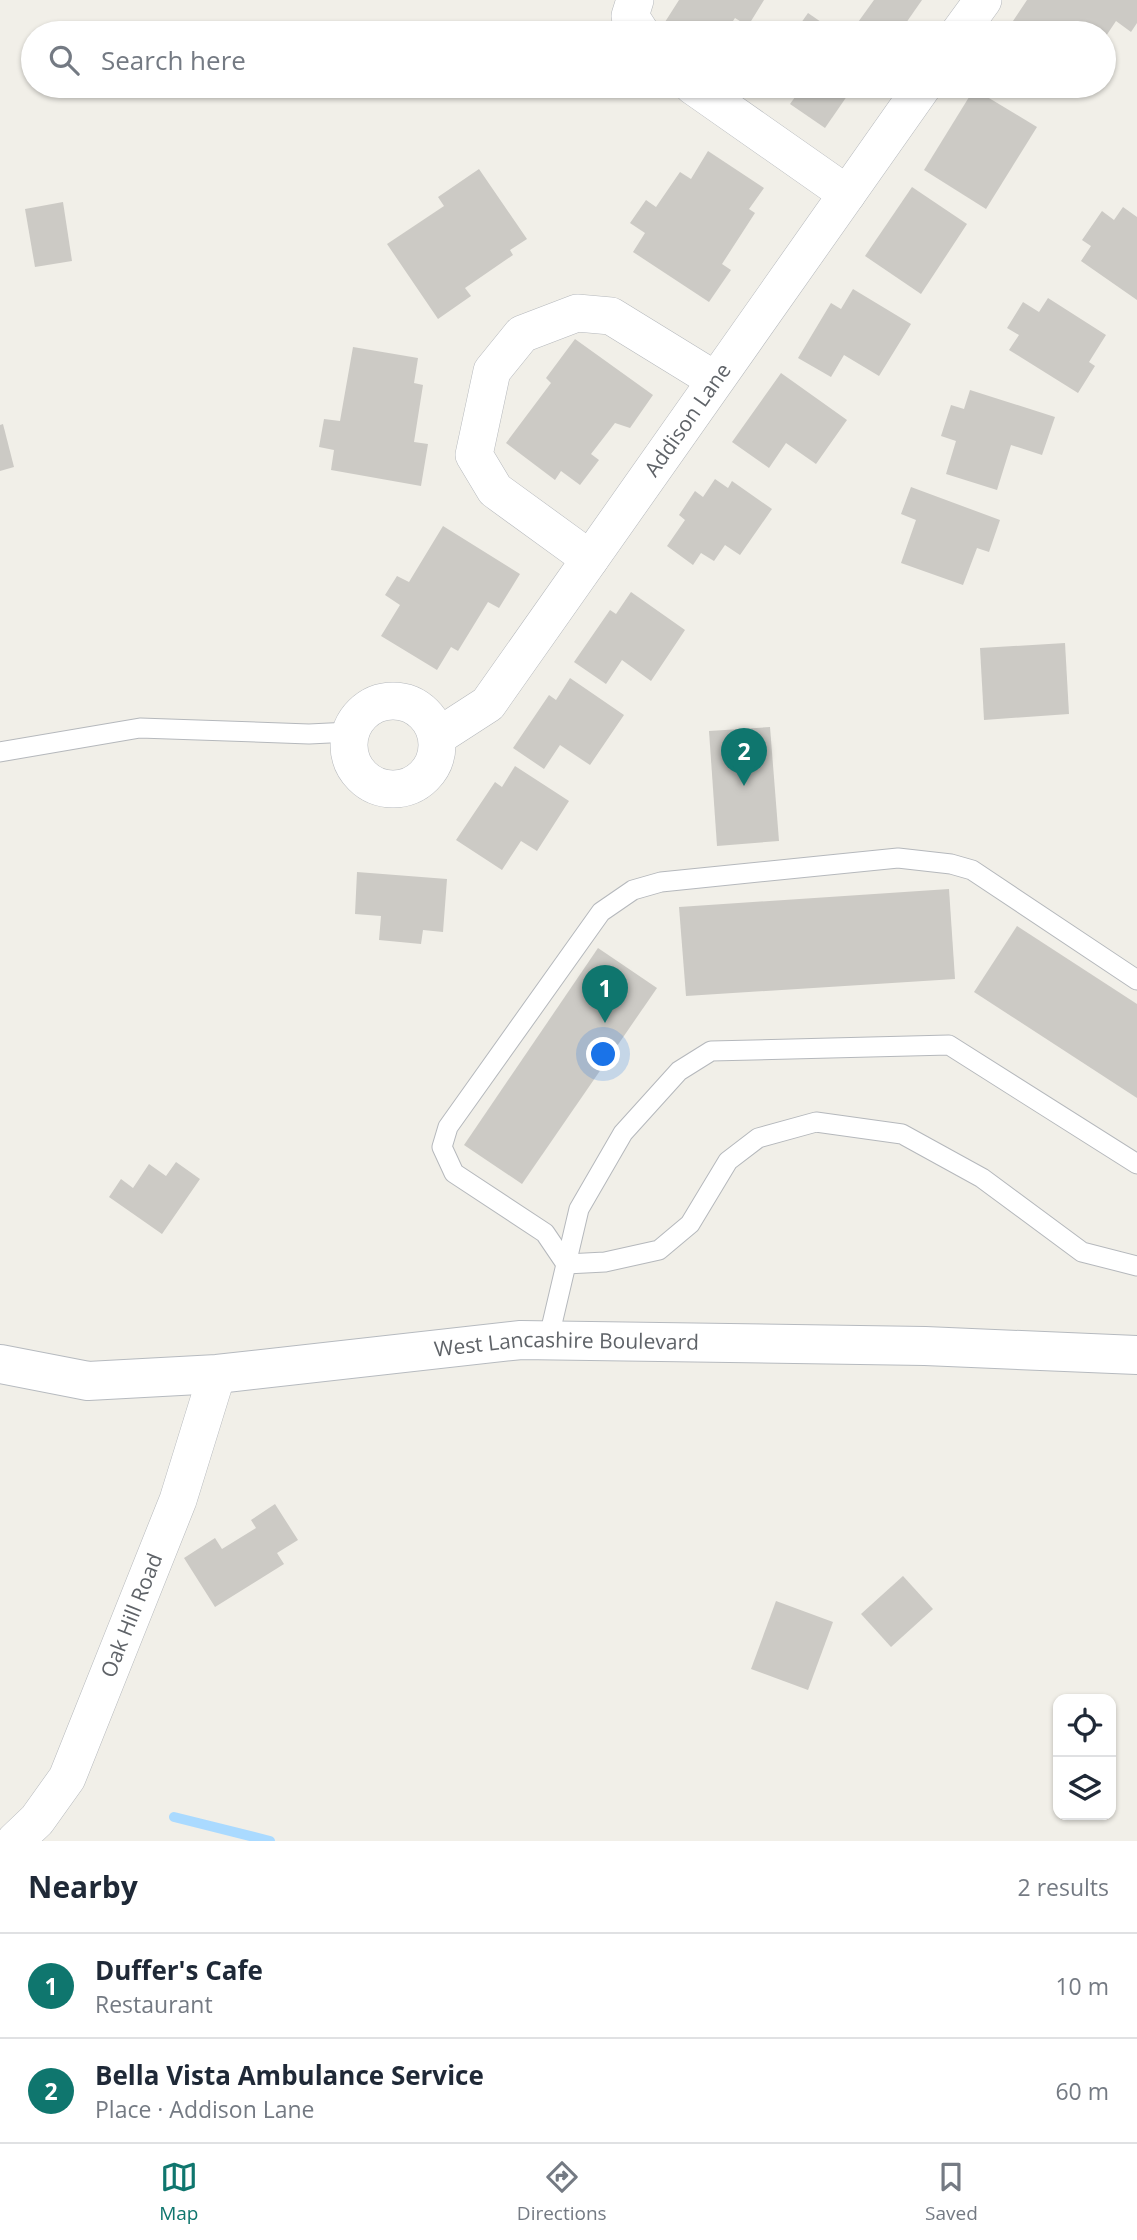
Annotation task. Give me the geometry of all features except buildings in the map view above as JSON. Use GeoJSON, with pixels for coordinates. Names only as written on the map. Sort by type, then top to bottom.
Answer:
{"type":"FeatureCollection","features":[{"type":"Feature","properties":{"kind":"main road","name":"West Lancashire Boulevard"},"geometry":{"type":"LineString","coordinates":[[0,1364],[88,1381],[217,1374],[521,1340],[925,1346],[1137,1355]]}},
{"type":"Feature","properties":{"kind":"street"},"geometry":{"type":"LineString","coordinates":[[633,21],[630,16],[635,0]]}},
{"type":"Feature","properties":{"kind":"street"},"geometry":{"type":"LineString","coordinates":[[968,21],[983,0]]}},
{"type":"Feature","properties":{"kind":"street"},"geometry":{"type":"LineString","coordinates":[[710,98],[848,194]]}},
{"type":"Feature","properties":{"kind":"street","name":"Addison Lane"},"geometry":{"type":"LineString","coordinates":[[437,737],[488,705],[915,98]]}},
{"type":"Feature","properties":{"kind":"street"},"geometry":{"type":"LineString","coordinates":[[590,559],[495,490],[474,454],[492,371],[522,334],[577,313],[611,316],[715,380]]}},
{"type":"Feature","properties":{"kind":"street"},"geometry":{"type":"LineString","coordinates":[[395,700],[422,712],[437,737],[433,766],[424,778],[398,790],[369,783],[358,773],[348,746],[350,732],[367,708],[380,702],[395,700]]}},
{"type":"Feature","properties":{"kind":"street","name":"Oak Hill Road"},"geometry":{"type":"LineString","coordinates":[[15,1841],[37,1820],[66,1778],[178,1500],[217,1374]]}},
{"type":"Feature","properties":{"kind":"lane"},"geometry":{"type":"LineString","coordinates":[[0,752],[140,728],[309,734],[350,732]]}},
{"type":"Feature","properties":{"kind":"lane"},"geometry":{"type":"LineString","coordinates":[[566,1264],[545,1234],[454,1173],[442,1147],[448,1127],[601,912],[633,890],[661,882],[898,858],[951,864],[972,870],[1137,980]]}},
{"type":"Feature","properties":{"kind":"lane"},"geometry":{"type":"LineString","coordinates":[[548,1341],[579,1209],[623,1133],[679,1071],[711,1051],[948,1045],[1137,1164]]}},
{"type":"Feature","properties":{"kind":"lane"},"geometry":{"type":"LineString","coordinates":[[566,1264],[605,1262],[659,1250],[690,1224],[728,1161],[758,1139],[816,1122],[902,1134],[982,1178],[1082,1252],[1137,1266]]}},
{"type":"Feature","properties":{"kind":"waterway"},"geometry":{"type":"LineString","coordinates":[[174,1817],[270,1841]]}},
{"type":"Feature","properties":{"kind":"place","name":"Bella Vista Ambulance Service"},"geometry":{"type":"Point","coordinates":[744,786]}},
{"type":"Feature","properties":{"kind":"place","name":"Duffer's Cafe"},"geometry":{"type":"Point","coordinates":[605,1023]}}]}
